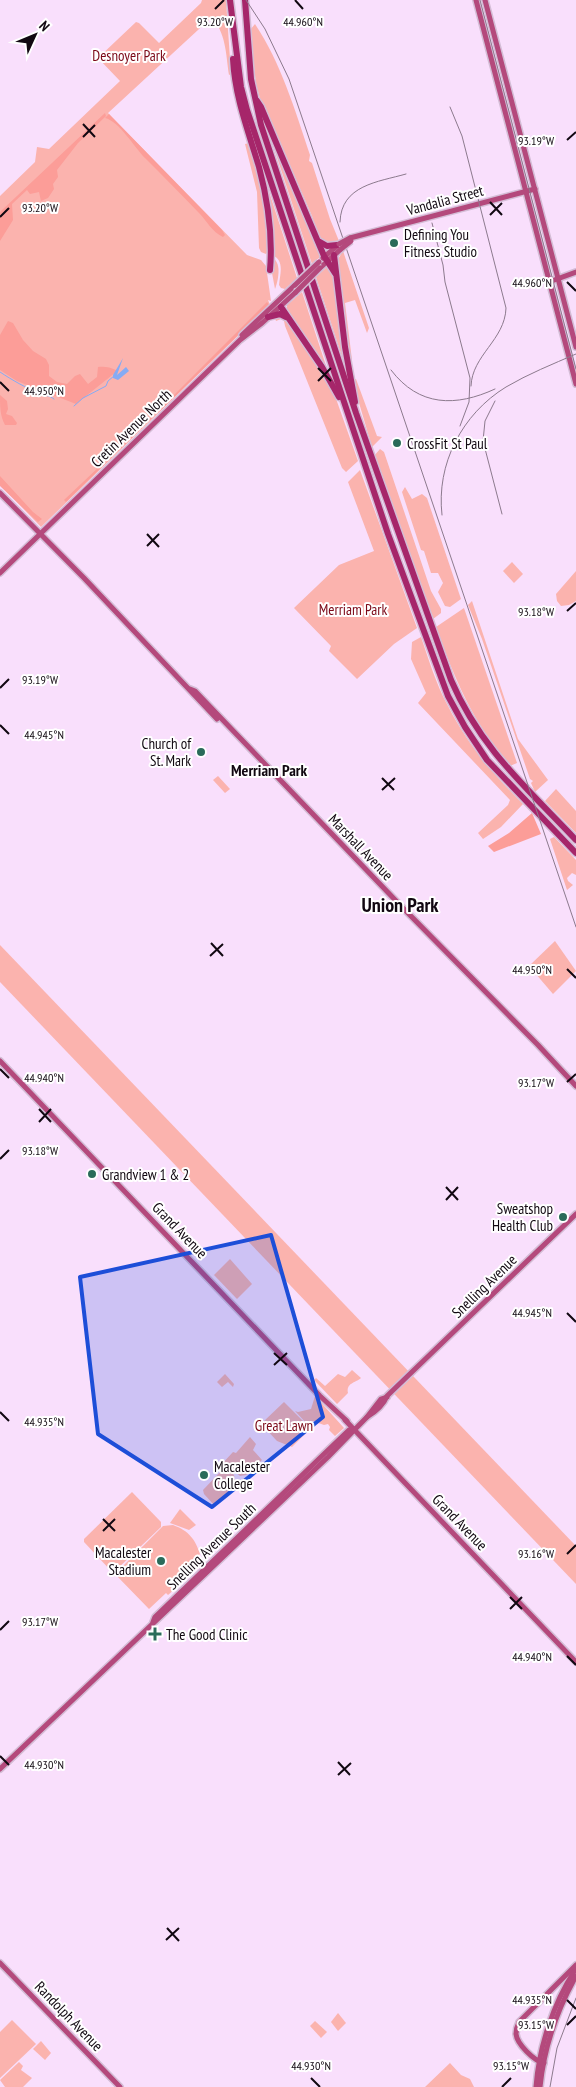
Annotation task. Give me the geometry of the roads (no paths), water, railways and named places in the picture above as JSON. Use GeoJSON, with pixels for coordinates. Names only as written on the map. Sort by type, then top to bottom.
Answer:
{"type":"FeatureCollection","features":[{"type":"Feature","properties":{"kind":"highway"},"geometry":{"type":"LineString","coordinates":[[230,0],[240,86],[246,110],[388,534],[445,690],[475,743],[496,770],[576,853]]}},
{"type":"Feature","properties":{"kind":"highway"},"geometry":{"type":"LineString","coordinates":[[245,0],[249,62],[254,98],[264,132],[356,413],[453,686],[483,738],[507,769],[576,840]]}},
{"type":"Feature","properties":{"kind":"highway"},"geometry":{"type":"LineString","coordinates":[[235,43],[233,52],[236,94],[264,187],[271,230],[270,270]]}},
{"type":"Feature","properties":{"kind":"highway"},"geometry":{"type":"LineString","coordinates":[[254,98],[261,107],[326,259],[336,273]]}},
{"type":"Feature","properties":{"kind":"highway"},"geometry":{"type":"LineString","coordinates":[[314,230],[323,244],[329,247],[339,246]]}},
{"type":"Feature","properties":{"kind":"highway"},"geometry":{"type":"LineString","coordinates":[[334,255],[356,413]]}},
{"type":"Feature","properties":{"kind":"highway"},"geometry":{"type":"LineString","coordinates":[[280,306],[344,404]]}},
{"type":"Feature","properties":{"kind":"highway"},"geometry":{"type":"LineString","coordinates":[[268,317],[280,314],[287,317]]}},
{"type":"Feature","properties":{"kind":"main road"},"geometry":{"type":"LineString","coordinates":[[476,0],[576,384]]}},
{"type":"Feature","properties":{"kind":"main road"},"geometry":{"type":"LineString","coordinates":[[486,0],[576,347]]}},
{"type":"Feature","properties":{"kind":"main road","name":"Vandalia Street"},"geometry":{"type":"LineString","coordinates":[[326,259],[339,246],[362,235],[535,190]]}},
{"type":"Feature","properties":{"kind":"main road","name":"Vandalia Street"},"geometry":{"type":"LineString","coordinates":[[326,259],[334,255],[339,246]]}},
{"type":"Feature","properties":{"kind":"main road","name":"Cretin Avenue North"},"geometry":{"type":"LineString","coordinates":[[0,573],[240,340],[296,292],[326,259]]}},
{"type":"Feature","properties":{"kind":"main road","name":"Cretin Avenue North"},"geometry":{"type":"LineString","coordinates":[[240,340],[242,335],[295,285],[320,265]]}},
{"type":"Feature","properties":{"kind":"main road"},"geometry":{"type":"LineString","coordinates":[[549,282],[576,272]]}},
{"type":"Feature","properties":{"kind":"main road","name":"Marshall Avenue"},"geometry":{"type":"LineString","coordinates":[[0,493],[190,689],[197,693],[233,730],[236,736],[468,975],[489,994],[576,1086]]}},
{"type":"Feature","properties":{"kind":"main road","name":"Grand Avenue"},"geometry":{"type":"LineString","coordinates":[[0,1061],[300,1374],[308,1379],[576,1662]]}},
{"type":"Feature","properties":{"kind":"main road","name":"Snelling Avenue"},"geometry":{"type":"LineString","coordinates":[[409,1376],[576,1214]]}},
{"type":"Feature","properties":{"kind":"main road","name":"Snelling Avenue South"},"geometry":{"type":"LineString","coordinates":[[0,1769],[352,1434],[354,1429],[409,1376]]}},
{"type":"Feature","properties":{"kind":"main road","name":"Snelling Avenue South"},"geometry":{"type":"LineString","coordinates":[[153,1622],[155,1617],[324,1454],[349,1430],[354,1429]]}},
{"type":"Feature","properties":{"kind":"main road"},"geometry":{"type":"LineString","coordinates":[[318,1466],[324,1454]]}},
{"type":"Feature","properties":{"kind":"main road","name":"Randolph Avenue"},"geometry":{"type":"LineString","coordinates":[[0,1963],[120,2087]]}},
{"type":"Feature","properties":{"kind":"main road"},"geometry":{"type":"LineString","coordinates":[[541,2062],[531,2055],[518,2039],[516,2031],[518,2025],[576,1967]]}},
{"type":"Feature","properties":{"kind":"main road"},"geometry":{"type":"LineString","coordinates":[[536,2087],[551,2019],[563,1990],[576,1967]]}},
{"type":"Feature","properties":{"kind":"main road"},"geometry":{"type":"LineString","coordinates":[[540,2087],[541,2062],[554,2021],[576,1976]]}},
{"type":"Feature","properties":{"kind":"main road"},"geometry":{"type":"LineString","coordinates":[[530,2016],[521,2026],[520,2038],[541,2062]]}},
{"type":"Feature","properties":{"kind":"main road"},"geometry":{"type":"LineString","coordinates":[[531,2055],[535,2065],[536,2087]]}},
{"type":"Feature","properties":{"kind":"water"},"geometry":{"type":"Polygon","coordinates":[[[123,358],[117,375],[126,367],[129,371],[118,380],[113,378],[113,375],[123,358]]]}},
{"type":"Feature","properties":{"kind":"waterway"},"geometry":{"type":"LineString","coordinates":[[0,372],[14,381],[54,399]]}},
{"type":"Feature","properties":{"kind":"waterway"},"geometry":{"type":"LineString","coordinates":[[74,406],[83,398],[106,386],[108,381],[114,376]]}},
{"type":"Feature","properties":{"kind":"tram line"},"geometry":{"type":"LineString","coordinates":[[480,0],[576,369]]}},
{"type":"Feature","properties":{"kind":"railway"},"geometry":{"type":"LineString","coordinates":[[246,0],[265,29],[289,79],[576,927]]}},
{"type":"Feature","properties":{"kind":"railway"},"geometry":{"type":"LineString","coordinates":[[450,107],[462,136],[506,308],[500,329],[477,365],[471,386]]}},
{"type":"Feature","properties":{"kind":"railway"},"geometry":{"type":"LineString","coordinates":[[340,222],[342,210],[347,200],[354,193],[373,183],[406,174]]}},
{"type":"Feature","properties":{"kind":"railway"},"geometry":{"type":"LineString","coordinates":[[432,223],[470,378],[469,402],[460,426]]}},
{"type":"Feature","properties":{"kind":"railway"},"geometry":{"type":"LineString","coordinates":[[442,515],[443,477],[448,459],[455,442],[477,411],[490,398],[506,387],[532,373],[576,354]]}},
{"type":"Feature","properties":{"kind":"railway"},"geometry":{"type":"LineString","coordinates":[[391,370],[414,391],[426,397],[439,400],[466,399],[495,389]]}},
{"type":"Feature","properties":{"kind":"railway"},"geometry":{"type":"LineString","coordinates":[[495,401],[485,421],[483,441],[502,514]]}},
{"type":"Feature","properties":{"kind":"railway"},"geometry":{"type":"LineString","coordinates":[[550,2087],[557,2048],[576,1998]]}},
{"type":"Feature","properties":{"kind":"place","name":"Defining You Fitness Studio"},"geometry":{"type":"Point","coordinates":[394,243]}},
{"type":"Feature","properties":{"kind":"place","name":"CrossFit St Paul"},"geometry":{"type":"Point","coordinates":[397,443]}},
{"type":"Feature","properties":{"kind":"place","name":"Church of St. Mark"},"geometry":{"type":"Point","coordinates":[201,752]}},
{"type":"Feature","properties":{"kind":"place","name":"Grandview 1 & 2"},"geometry":{"type":"Point","coordinates":[92,1174]}},
{"type":"Feature","properties":{"kind":"place","name":"Sweatshop Health Club"},"geometry":{"type":"Point","coordinates":[563,1217]}},
{"type":"Feature","properties":{"kind":"place","name":"Macalester College"},"geometry":{"type":"Point","coordinates":[204,1475]}},
{"type":"Feature","properties":{"kind":"place","name":"Macalester Stadium"},"geometry":{"type":"Point","coordinates":[161,1561]}},
{"type":"Feature","properties":{"kind":"place","name":"The Good Clinic"},"geometry":{"type":"Point","coordinates":[155,1634]}},
{"type":"Feature","properties":{"kind":"district","name":"Merriam Park"},"geometry":{"type":"Point","coordinates":[269,770]}},
{"type":"Feature","properties":{"kind":"district","name":"Union Park"},"geometry":{"type":"Point","coordinates":[400,905]}},
{"type":"Feature","properties":{"kind":"park label","name":"Desnoyer Park"},"geometry":{"type":"Point","coordinates":[129,55]}},
{"type":"Feature","properties":{"kind":"park label","name":"Great Lawn"},"geometry":{"type":"Point","coordinates":[284,1425]}}]}
